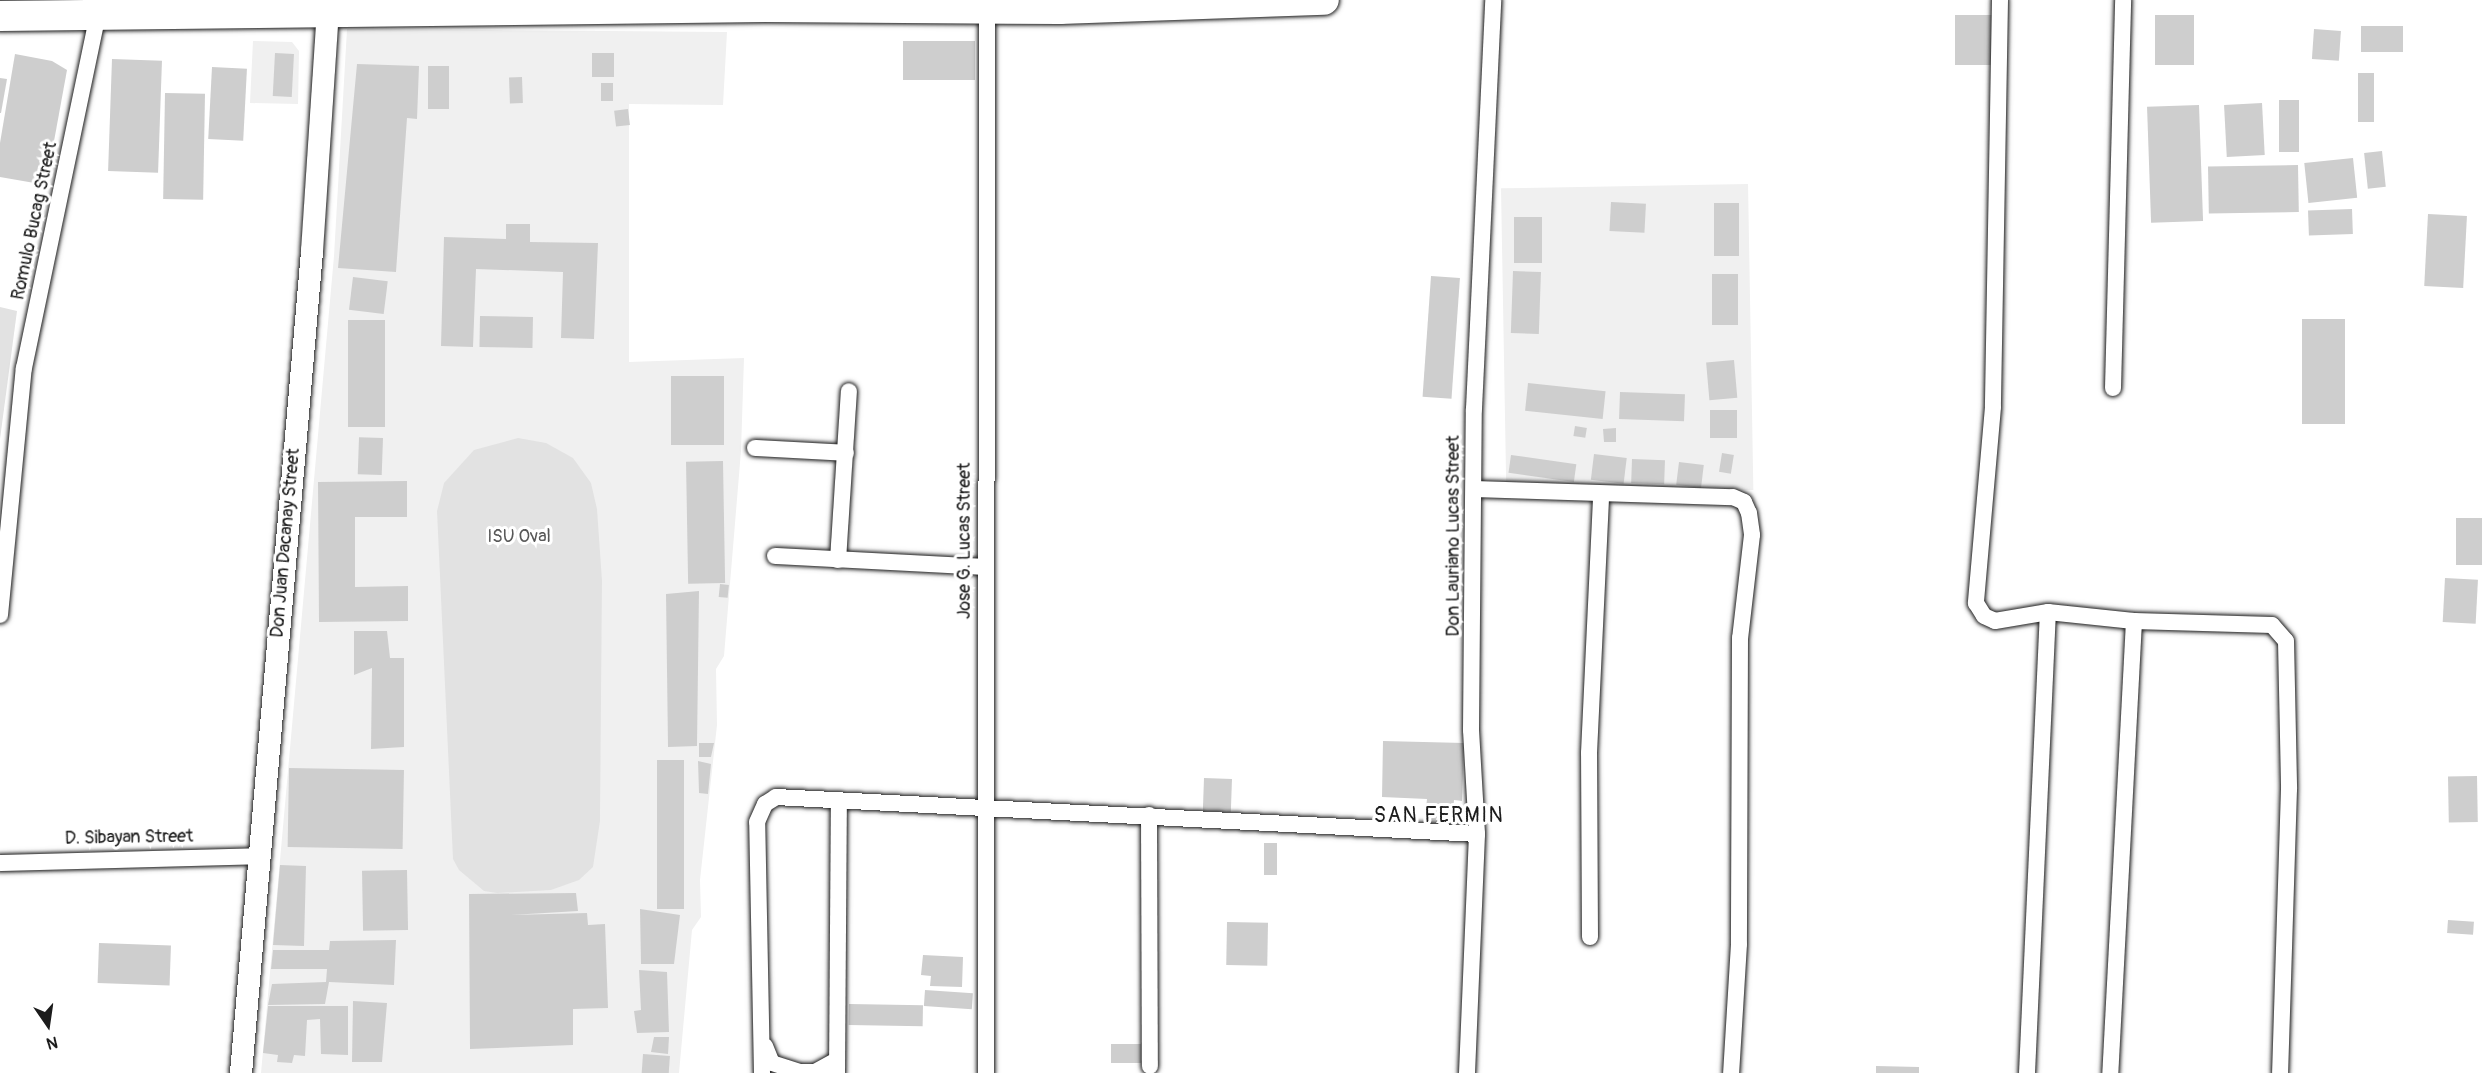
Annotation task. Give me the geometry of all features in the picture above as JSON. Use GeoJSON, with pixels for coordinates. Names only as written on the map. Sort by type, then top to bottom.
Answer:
{"type":"FeatureCollection","features":[{"type":"Feature","properties":{"kind":"highway"},"geometry":{"type":"LineString","coordinates":[[0,16],[328,13],[765,4],[987,9],[1060,4],[1324,0]]}},
{"type":"Feature","properties":{"kind":"street","name":"Don Lauriano Lucas Street"},"geometry":{"type":"LineString","coordinates":[[1467,1073],[1477,834],[1471,730],[1478,301],[1493,0]]}},
{"type":"Feature","properties":{"kind":"street"},"geometry":{"type":"LineString","coordinates":[[2000,0],[1993,407],[1976,603],[1984,616],[1995,621],[2048,612],[2134,621],[2272,625],[2286,641],[2289,789],[2280,1073]]}},
{"type":"Feature","properties":{"kind":"street"},"geometry":{"type":"LineString","coordinates":[[2113,388],[2123,0]]}},
{"type":"Feature","properties":{"kind":"street","name":"Jose G. Lucas Street"},"geometry":{"type":"LineString","coordinates":[[986,1073],[983,567],[987,9]]}},
{"type":"Feature","properties":{"kind":"street","name":"Don Juan Dacanay Street"},"geometry":{"type":"LineString","coordinates":[[241,1073],[328,13]]}},
{"type":"Feature","properties":{"kind":"street","name":"Romulo Bucag Street"},"geometry":{"type":"LineString","coordinates":[[0,613],[24,368],[98,15]]}},
{"type":"Feature","properties":{"kind":"street"},"geometry":{"type":"LineString","coordinates":[[838,560],[849,391]]}},
{"type":"Feature","properties":{"kind":"street"},"geometry":{"type":"LineString","coordinates":[[755,448],[846,453]]}},
{"type":"Feature","properties":{"kind":"street"},"geometry":{"type":"LineString","coordinates":[[1474,489],[1733,497],[1744,502],[1749,513],[1752,535],[1740,638],[1739,944],[1731,1073]]}},
{"type":"Feature","properties":{"kind":"street"},"geometry":{"type":"LineString","coordinates":[[1590,937],[1589,753],[1601,494]]}},
{"type":"Feature","properties":{"kind":"street"},"geometry":{"type":"LineString","coordinates":[[775,556],[983,567]]}},
{"type":"Feature","properties":{"kind":"street"},"geometry":{"type":"LineString","coordinates":[[2027,1073],[2048,612]]}},
{"type":"Feature","properties":{"kind":"street"},"geometry":{"type":"LineString","coordinates":[[2110,1073],[2134,621]]}},
{"type":"Feature","properties":{"kind":"street"},"geometry":{"type":"LineString","coordinates":[[762,1073],[760,811],[776,798],[1149,815],[1477,834]]}},
{"type":"Feature","properties":{"kind":"street"},"geometry":{"type":"LineString","coordinates":[[763,1040],[772,1063],[784,1069],[815,1072],[837,1066],[839,801]]}},
{"type":"Feature","properties":{"kind":"street"},"geometry":{"type":"LineString","coordinates":[[1149,815],[1150,1066]]}},
{"type":"Feature","properties":{"kind":"street","name":"D. Sibayan Street"},"geometry":{"type":"LineString","coordinates":[[0,863],[259,856]]}},
{"type":"Feature","properties":{"kind":"shaded area"},"geometry":{"type":"Polygon","coordinates":[[[347,29],[727,32],[723,105],[629,104],[629,362],[744,358],[741,451],[724,656],[716,669],[717,725],[700,880],[701,917],[692,930],[679,1073],[261,1073],[334,256],[347,29]]]}},
{"type":"Feature","properties":{"kind":"shaded area"},"geometry":{"type":"Polygon","coordinates":[[[253,41],[292,42],[299,51],[298,104],[250,103],[253,41]]]}},
{"type":"Feature","properties":{"kind":"shaded area"},"geometry":{"type":"Polygon","coordinates":[[[1748,184],[1753,490],[1506,494],[1501,188],[1748,184]]]}},
{"type":"Feature","properties":{"kind":"green space"},"geometry":{"type":"Polygon","coordinates":[[[0,307],[17,311],[0,439],[0,307]]]}},
{"type":"Feature","properties":{"kind":"green space","name":"ISU Oval"},"geometry":{"type":"Polygon","coordinates":[[[518,438],[546,443],[573,458],[591,483],[597,509],[602,581],[600,821],[593,867],[579,880],[551,890],[497,893],[484,891],[459,870],[453,859],[437,511],[444,483],[474,450],[518,438]]]}},
{"type":"Feature","properties":{"kind":"building"},"geometry":{"type":"Polygon","coordinates":[[[1955,15],[1992,15],[1992,65],[1955,65],[1955,15]]]}},
{"type":"Feature","properties":{"kind":"building"},"geometry":{"type":"Polygon","coordinates":[[[2155,15],[2194,15],[2194,65],[2155,65],[2155,15]]]}},
{"type":"Feature","properties":{"kind":"building"},"geometry":{"type":"Polygon","coordinates":[[[2361,26],[2403,26],[2403,52],[2361,52],[2361,26]]]}},
{"type":"Feature","properties":{"kind":"building"},"geometry":{"type":"Polygon","coordinates":[[[2314,29],[2341,31],[2339,61],[2312,59],[2314,29]]]}},
{"type":"Feature","properties":{"kind":"building"},"geometry":{"type":"Polygon","coordinates":[[[903,41],[975,41],[975,80],[903,80],[903,41]]]}},
{"type":"Feature","properties":{"kind":"building"},"geometry":{"type":"Polygon","coordinates":[[[275,53],[294,54],[292,97],[273,96],[275,53]]]}},
{"type":"Feature","properties":{"kind":"building"},"geometry":{"type":"Polygon","coordinates":[[[592,53],[614,53],[614,77],[592,77],[592,53]]]}},
{"type":"Feature","properties":{"kind":"building"},"geometry":{"type":"Polygon","coordinates":[[[15,54],[52,61],[67,70],[46,185],[0,177],[0,143],[15,54]]]}},
{"type":"Feature","properties":{"kind":"building"},"geometry":{"type":"Polygon","coordinates":[[[112,59],[162,61],[158,173],[108,171],[112,59]]]}},
{"type":"Feature","properties":{"kind":"building"},"geometry":{"type":"Polygon","coordinates":[[[357,64],[419,66],[417,119],[407,118],[396,272],[338,268],[357,64]]]}},
{"type":"Feature","properties":{"kind":"building"},"geometry":{"type":"Polygon","coordinates":[[[428,66],[449,66],[449,109],[428,109],[428,66]]]}},
{"type":"Feature","properties":{"kind":"building"},"geometry":{"type":"Polygon","coordinates":[[[212,67],[247,69],[243,141],[208,139],[212,67]]]}},
{"type":"Feature","properties":{"kind":"building"},"geometry":{"type":"Polygon","coordinates":[[[2358,73],[2374,73],[2374,122],[2358,122],[2358,73]]]}},
{"type":"Feature","properties":{"kind":"building"},"geometry":{"type":"Polygon","coordinates":[[[509,77],[522,77],[523,103],[510,103],[509,77]]]}},
{"type":"Feature","properties":{"kind":"building"},"geometry":{"type":"Polygon","coordinates":[[[0,78],[7,79],[1,113],[0,113],[0,78]]]}},
{"type":"Feature","properties":{"kind":"building"},"geometry":{"type":"Polygon","coordinates":[[[601,83],[613,83],[613,101],[601,101],[601,83]]]}},
{"type":"Feature","properties":{"kind":"building"},"geometry":{"type":"Polygon","coordinates":[[[165,93],[205,94],[203,200],[163,199],[165,93]]]}},
{"type":"Feature","properties":{"kind":"building"},"geometry":{"type":"Polygon","coordinates":[[[2279,100],[2299,100],[2299,152],[2279,152],[2279,100]]]}},
{"type":"Feature","properties":{"kind":"building"},"geometry":{"type":"Polygon","coordinates":[[[2262,103],[2265,155],[2227,157],[2224,105],[2262,103]]]}},
{"type":"Feature","properties":{"kind":"building"},"geometry":{"type":"Polygon","coordinates":[[[2199,105],[2203,221],[2151,223],[2147,107],[2199,105]]]}},
{"type":"Feature","properties":{"kind":"building"},"geometry":{"type":"Polygon","coordinates":[[[628,109],[630,125],[616,127],[614,111],[628,109]]]}},
{"type":"Feature","properties":{"kind":"building"},"geometry":{"type":"Polygon","coordinates":[[[2382,151],[2386,187],[2368,189],[2364,153],[2382,151]]]}},
{"type":"Feature","properties":{"kind":"building"},"geometry":{"type":"Polygon","coordinates":[[[2353,158],[2357,198],[2308,203],[2304,163],[2353,158]]]}},
{"type":"Feature","properties":{"kind":"building"},"geometry":{"type":"Polygon","coordinates":[[[2298,165],[2299,212],[2209,214],[2208,167],[2298,165]]]}},
{"type":"Feature","properties":{"kind":"building"},"geometry":{"type":"Polygon","coordinates":[[[1611,202],[1646,204],[1644,233],[1609,231],[1611,202]]]}},
{"type":"Feature","properties":{"kind":"building"},"geometry":{"type":"Polygon","coordinates":[[[1714,203],[1739,203],[1739,256],[1714,256],[1714,203]]]}},
{"type":"Feature","properties":{"kind":"building"},"geometry":{"type":"Polygon","coordinates":[[[2352,209],[2353,234],[2309,236],[2308,211],[2352,209]]]}},
{"type":"Feature","properties":{"kind":"building"},"geometry":{"type":"Polygon","coordinates":[[[2428,214],[2467,216],[2463,288],[2424,286],[2428,214]]]}},
{"type":"Feature","properties":{"kind":"building"},"geometry":{"type":"Polygon","coordinates":[[[1514,217],[1542,217],[1542,263],[1514,263],[1514,217]]]}},
{"type":"Feature","properties":{"kind":"building"},"geometry":{"type":"Polygon","coordinates":[[[506,224],[530,224],[530,242],[598,243],[594,339],[561,338],[563,272],[476,269],[473,347],[441,346],[444,237],[506,239],[506,224]]]}},
{"type":"Feature","properties":{"kind":"building"},"geometry":{"type":"Polygon","coordinates":[[[1513,271],[1541,272],[1539,334],[1511,333],[1513,271]]]}},
{"type":"Feature","properties":{"kind":"building"},"geometry":{"type":"Polygon","coordinates":[[[1712,274],[1738,274],[1738,325],[1712,325],[1712,274]]]}},
{"type":"Feature","properties":{"kind":"building"},"geometry":{"type":"Polygon","coordinates":[[[1431,276],[1460,278],[1451,399],[1423,397],[1431,276]]]}},
{"type":"Feature","properties":{"kind":"building"},"geometry":{"type":"Polygon","coordinates":[[[353,277],[388,281],[384,314],[349,310],[353,277]]]}},
{"type":"Feature","properties":{"kind":"building"},"geometry":{"type":"Polygon","coordinates":[[[480,316],[533,317],[532,348],[479,347],[480,316]]]}},
{"type":"Feature","properties":{"kind":"building"},"geometry":{"type":"Polygon","coordinates":[[[2302,319],[2345,319],[2345,424],[2302,424],[2302,319]]]}},
{"type":"Feature","properties":{"kind":"building"},"geometry":{"type":"Polygon","coordinates":[[[348,320],[385,320],[385,427],[348,427],[348,320]]]}},
{"type":"Feature","properties":{"kind":"building"},"geometry":{"type":"Polygon","coordinates":[[[1734,360],[1737,398],[1709,400],[1706,362],[1734,360]]]}},
{"type":"Feature","properties":{"kind":"building"},"geometry":{"type":"Polygon","coordinates":[[[671,376],[724,376],[724,445],[671,445],[671,376]]]}},
{"type":"Feature","properties":{"kind":"building"},"geometry":{"type":"Polygon","coordinates":[[[1528,383],[1606,391],[1603,419],[1525,411],[1528,383]]]}},
{"type":"Feature","properties":{"kind":"building"},"geometry":{"type":"Polygon","coordinates":[[[1620,392],[1685,394],[1684,421],[1619,419],[1620,392]]]}},
{"type":"Feature","properties":{"kind":"building"},"geometry":{"type":"Polygon","coordinates":[[[1710,410],[1737,410],[1737,438],[1710,438],[1710,410]]]}},
{"type":"Feature","properties":{"kind":"building"},"geometry":{"type":"Polygon","coordinates":[[[1575,426],[1587,428],[1585,438],[1573,436],[1575,426]]]}},
{"type":"Feature","properties":{"kind":"building"},"geometry":{"type":"Polygon","coordinates":[[[1616,428],[1616,442],[1604,442],[1603,429],[1616,428]]]}},
{"type":"Feature","properties":{"kind":"building"},"geometry":{"type":"Polygon","coordinates":[[[359,437],[383,438],[382,475],[358,474],[359,437]]]}},
{"type":"Feature","properties":{"kind":"building"},"geometry":{"type":"Polygon","coordinates":[[[1722,453],[1734,455],[1731,474],[1719,472],[1722,453]]]}},
{"type":"Feature","properties":{"kind":"building"},"geometry":{"type":"Polygon","coordinates":[[[1594,454],[1627,458],[1624,484],[1591,480],[1594,454]]]}},
{"type":"Feature","properties":{"kind":"building"},"geometry":{"type":"Polygon","coordinates":[[[1511,455],[1576,464],[1574,482],[1508,473],[1511,455]]]}},
{"type":"Feature","properties":{"kind":"building"},"geometry":{"type":"Polygon","coordinates":[[[1632,459],[1665,460],[1664,484],[1631,483],[1632,459]]]}},
{"type":"Feature","properties":{"kind":"building"},"geometry":{"type":"Polygon","coordinates":[[[723,461],[725,583],[688,584],[686,462],[723,461]]]}},
{"type":"Feature","properties":{"kind":"building"},"geometry":{"type":"Polygon","coordinates":[[[1679,462],[1704,465],[1701,488],[1676,485],[1679,462]]]}},
{"type":"Feature","properties":{"kind":"building"},"geometry":{"type":"Polygon","coordinates":[[[407,481],[407,517],[355,517],[355,587],[408,586],[408,621],[319,622],[318,482],[407,481]]]}},
{"type":"Feature","properties":{"kind":"building"},"geometry":{"type":"Polygon","coordinates":[[[2456,518],[2482,518],[2482,565],[2456,565],[2456,518]]]}},
{"type":"Feature","properties":{"kind":"building"},"geometry":{"type":"Polygon","coordinates":[[[2445,578],[2478,580],[2476,624],[2443,622],[2445,578]]]}},
{"type":"Feature","properties":{"kind":"building"},"geometry":{"type":"Polygon","coordinates":[[[720,584],[729,585],[728,598],[719,597],[720,584]]]}},
{"type":"Feature","properties":{"kind":"building"},"geometry":{"type":"Polygon","coordinates":[[[699,591],[697,746],[668,747],[666,594],[699,591]]]}},
{"type":"Feature","properties":{"kind":"building"},"geometry":{"type":"Polygon","coordinates":[[[354,631],[387,631],[390,658],[404,658],[404,747],[371,749],[372,668],[354,675],[354,631]]]}},
{"type":"Feature","properties":{"kind":"building"},"geometry":{"type":"Polygon","coordinates":[[[1383,741],[1464,743],[1462,801],[1454,800],[1452,828],[1424,826],[1427,799],[1382,797],[1383,741]]]}},
{"type":"Feature","properties":{"kind":"building"},"geometry":{"type":"Polygon","coordinates":[[[699,743],[714,743],[711,757],[699,757],[699,743]]]}},
{"type":"Feature","properties":{"kind":"building"},"geometry":{"type":"Polygon","coordinates":[[[657,760],[684,760],[684,909],[657,909],[657,760]]]}},
{"type":"Feature","properties":{"kind":"building"},"geometry":{"type":"Polygon","coordinates":[[[698,761],[711,764],[708,794],[699,793],[698,761]]]}},
{"type":"Feature","properties":{"kind":"building"},"geometry":{"type":"Polygon","coordinates":[[[289,768],[404,770],[403,849],[288,847],[289,768]]]}},
{"type":"Feature","properties":{"kind":"building"},"geometry":{"type":"Polygon","coordinates":[[[2477,776],[2478,822],[2449,822],[2448,777],[2477,776]]]}},
{"type":"Feature","properties":{"kind":"building"},"geometry":{"type":"Polygon","coordinates":[[[1204,778],[1232,779],[1231,812],[1203,811],[1204,778]]]}},
{"type":"Feature","properties":{"kind":"building"},"geometry":{"type":"Polygon","coordinates":[[[1264,843],[1277,843],[1277,875],[1264,875],[1264,843]]]}},
{"type":"Feature","properties":{"kind":"building"},"geometry":{"type":"Polygon","coordinates":[[[280,865],[306,866],[304,946],[273,945],[280,865]]]}},
{"type":"Feature","properties":{"kind":"building"},"geometry":{"type":"Polygon","coordinates":[[[407,870],[408,930],[363,931],[362,871],[407,870]]]}},
{"type":"Feature","properties":{"kind":"building"},"geometry":{"type":"Polygon","coordinates":[[[576,893],[578,911],[511,915],[587,913],[588,925],[605,924],[608,1008],[573,1009],[573,1045],[470,1049],[469,894],[576,893]]]}},
{"type":"Feature","properties":{"kind":"building"},"geometry":{"type":"Polygon","coordinates":[[[640,909],[680,915],[674,964],[641,964],[640,909]]]}},
{"type":"Feature","properties":{"kind":"building"},"geometry":{"type":"Polygon","coordinates":[[[2448,920],[2474,922],[2473,935],[2447,933],[2448,920]]]}},
{"type":"Feature","properties":{"kind":"building"},"geometry":{"type":"Polygon","coordinates":[[[1227,922],[1268,923],[1267,966],[1226,965],[1227,922]]]}},
{"type":"Feature","properties":{"kind":"building"},"geometry":{"type":"Polygon","coordinates":[[[396,940],[394,985],[329,982],[325,1004],[268,1005],[272,984],[326,982],[327,969],[271,969],[273,950],[329,950],[330,941],[396,940]]]}},
{"type":"Feature","properties":{"kind":"building"},"geometry":{"type":"Polygon","coordinates":[[[99,943],[171,946],[170,985],[98,983],[99,943]]]}},
{"type":"Feature","properties":{"kind":"building"},"geometry":{"type":"Polygon","coordinates":[[[923,955],[963,957],[962,987],[930,986],[931,976],[921,975],[923,955]]]}},
{"type":"Feature","properties":{"kind":"building"},"geometry":{"type":"Polygon","coordinates":[[[639,970],[667,972],[669,1032],[637,1033],[634,1011],[641,1010],[639,970]]]}},
{"type":"Feature","properties":{"kind":"building"},"geometry":{"type":"Polygon","coordinates":[[[925,990],[973,993],[972,1009],[924,1006],[925,990]]]}},
{"type":"Feature","properties":{"kind":"building"},"geometry":{"type":"Polygon","coordinates":[[[353,1001],[387,1003],[382,1062],[352,1062],[353,1001]]]}},
{"type":"Feature","properties":{"kind":"building"},"geometry":{"type":"Polygon","coordinates":[[[849,1004],[923,1005],[923,1026],[849,1025],[849,1004]]]}},
{"type":"Feature","properties":{"kind":"building"},"geometry":{"type":"Polygon","coordinates":[[[268,1006],[348,1006],[348,1055],[321,1054],[320,1019],[307,1020],[305,1056],[294,1055],[292,1063],[277,1062],[278,1055],[263,1053],[268,1006]]]}},
{"type":"Feature","properties":{"kind":"building"},"geometry":{"type":"Polygon","coordinates":[[[654,1037],[669,1037],[668,1054],[651,1052],[654,1037]]]}},
{"type":"Feature","properties":{"kind":"building"},"geometry":{"type":"Polygon","coordinates":[[[1111,1044],[1141,1044],[1141,1063],[1111,1063],[1111,1044]]]}},
{"type":"Feature","properties":{"kind":"building"},"geometry":{"type":"Polygon","coordinates":[[[643,1054],[670,1056],[669,1073],[642,1073],[643,1054]]]}},
{"type":"Feature","properties":{"kind":"building"},"geometry":{"type":"Polygon","coordinates":[[[1876,1066],[1919,1067],[1919,1073],[1876,1073],[1876,1066]]]}},
{"type":"Feature","properties":{"kind":"district","name":"SAN FERMIN"},"geometry":{"type":"Point","coordinates":[1439,816]}}]}
